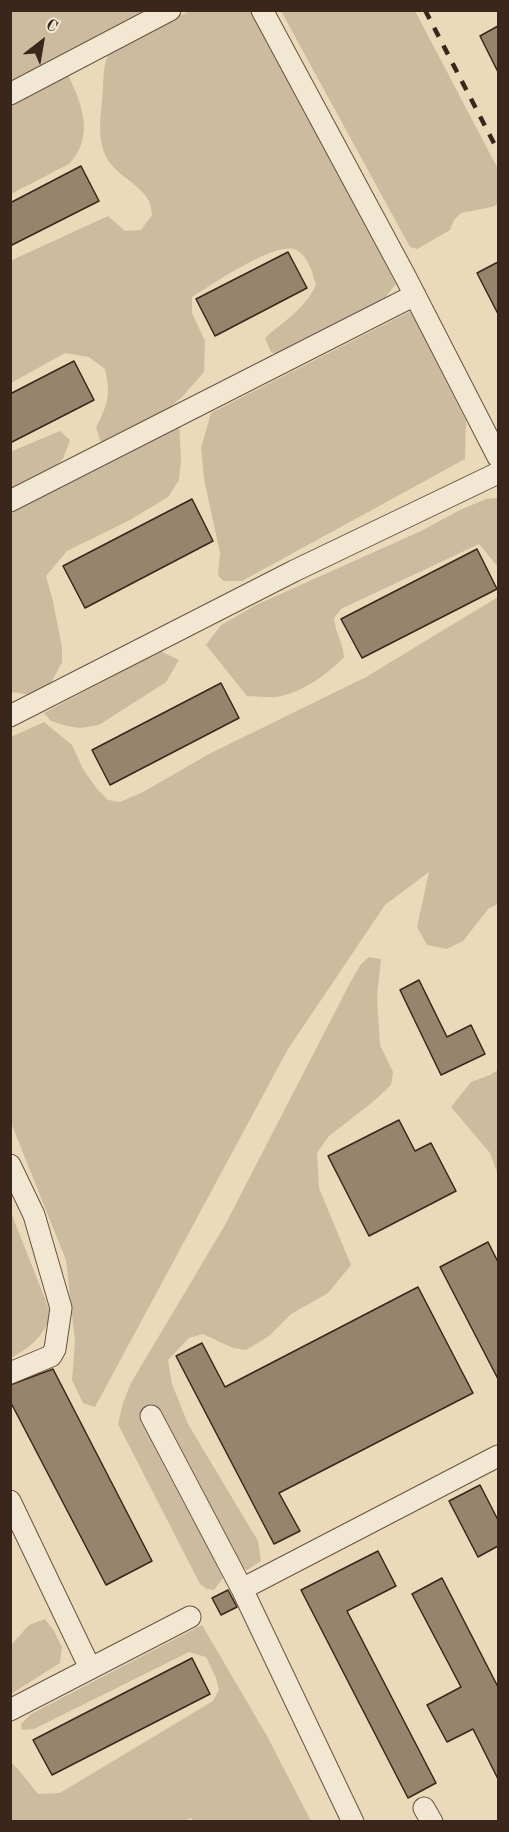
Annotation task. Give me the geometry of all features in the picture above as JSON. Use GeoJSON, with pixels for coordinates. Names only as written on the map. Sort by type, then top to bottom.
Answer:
{"type":"FeatureCollection","features":[{"type":"Feature","properties":{"kind":"lane"},"geometry":{"type":"LineString","coordinates":[[10,94],[170,10]]}},
{"type":"Feature","properties":{"kind":"lane"},"geometry":{"type":"LineString","coordinates":[[262,10],[415,295],[498,457]]}},
{"type":"Feature","properties":{"kind":"lane"},"geometry":{"type":"LineString","coordinates":[[10,501],[415,295]]}},
{"type":"Feature","properties":{"kind":"lane"},"geometry":{"type":"LineString","coordinates":[[10,716],[294,571],[498,473]]}},
{"type":"Feature","properties":{"kind":"lane"},"geometry":{"type":"LineString","coordinates":[[10,1165],[34,1215],[61,1308],[55,1349],[51,1356],[10,1373]]}},
{"type":"Feature","properties":{"kind":"lane"},"geometry":{"type":"LineString","coordinates":[[151,1416],[242,1589],[353,1821]]}},
{"type":"Feature","properties":{"kind":"lane"},"geometry":{"type":"LineString","coordinates":[[242,1589],[498,1456]]}},
{"type":"Feature","properties":{"kind":"lane"},"geometry":{"type":"LineString","coordinates":[[10,1501],[90,1668]]}},
{"type":"Feature","properties":{"kind":"lane"},"geometry":{"type":"LineString","coordinates":[[10,1710],[190,1617]]}},
{"type":"Feature","properties":{"kind":"shaded area"},"geometry":{"type":"Polygon","coordinates":[[[10,11],[156,11],[10,85],[10,11]]]}},
{"type":"Feature","properties":{"kind":"shaded area"},"geometry":{"type":"Polygon","coordinates":[[[190,11],[250,11],[262,27],[396,284],[380,304],[280,355],[271,352],[265,338],[294,314],[311,294],[316,285],[311,270],[300,253],[287,249],[274,251],[244,265],[192,297],[192,313],[205,341],[204,372],[165,412],[102,445],[96,428],[107,399],[107,378],[105,369],[89,357],[65,353],[11,383],[10,261],[108,216],[125,231],[141,230],[152,215],[150,203],[144,194],[112,165],[103,149],[100,127],[105,67],[107,57],[113,48],[190,11]]]}},
{"type":"Feature","properties":{"kind":"shaded area"},"geometry":{"type":"Polygon","coordinates":[[[281,11],[415,11],[498,169],[498,204],[461,213],[454,220],[450,230],[417,249],[410,247],[281,11]]]}},
{"type":"Feature","properties":{"kind":"shaded area"},"geometry":{"type":"Polygon","coordinates":[[[68,75],[78,97],[84,120],[82,143],[77,154],[69,164],[11,194],[11,103],[68,75]]]}},
{"type":"Feature","properties":{"kind":"shaded area"},"geometry":{"type":"Polygon","coordinates":[[[411,311],[466,421],[465,459],[242,581],[223,581],[218,575],[220,553],[204,479],[201,448],[211,413],[411,311]]]}},
{"type":"Feature","properties":{"kind":"shaded area"},"geometry":{"type":"Polygon","coordinates":[[[179,423],[181,460],[179,480],[168,497],[130,520],[67,551],[46,576],[62,648],[62,662],[50,685],[33,695],[11,692],[11,511],[179,423]]]}},
{"type":"Feature","properties":{"kind":"shaded area"},"geometry":{"type":"Polygon","coordinates":[[[60,431],[70,440],[63,459],[44,477],[11,492],[10,452],[60,431]]]}},
{"type":"Feature","properties":{"kind":"shaded area"},"geometry":{"type":"Polygon","coordinates":[[[498,498],[498,567],[479,544],[341,609],[334,618],[344,657],[304,688],[276,697],[247,696],[206,645],[221,625],[256,605],[421,531],[460,510],[486,499],[498,498]]]}},
{"type":"Feature","properties":{"kind":"shaded area"},"geometry":{"type":"Polygon","coordinates":[[[498,597],[498,904],[489,908],[463,941],[447,949],[427,945],[417,927],[429,872],[385,905],[288,1049],[95,1407],[83,1403],[72,1380],[75,1341],[66,1260],[11,1123],[11,737],[44,722],[72,745],[83,769],[97,789],[108,800],[120,802],[143,792],[209,754],[366,677],[498,597]]]}},
{"type":"Feature","properties":{"kind":"shaded area"},"geometry":{"type":"Polygon","coordinates":[[[160,651],[179,660],[166,682],[99,725],[80,728],[67,726],[51,721],[44,713],[160,651]]]}},
{"type":"Feature","properties":{"kind":"shaded area"},"geometry":{"type":"Polygon","coordinates":[[[369,957],[381,959],[377,997],[380,1045],[393,1072],[391,1085],[329,1136],[317,1153],[319,1188],[351,1265],[328,1293],[291,1314],[269,1336],[246,1350],[233,1348],[203,1334],[189,1338],[168,1360],[172,1384],[188,1424],[258,1541],[261,1561],[247,1570],[236,1564],[143,1412],[223,1578],[214,1590],[207,1589],[200,1584],[118,1424],[123,1403],[131,1383],[225,1225],[351,981],[361,964],[369,957]]]}},
{"type":"Feature","properties":{"kind":"shaded area"},"geometry":{"type":"Polygon","coordinates":[[[498,1070],[498,1175],[490,1153],[451,1107],[471,1082],[498,1070]]]}},
{"type":"Feature","properties":{"kind":"shaded area"},"geometry":{"type":"Polygon","coordinates":[[[10,1210],[51,1314],[36,1340],[11,1358],[10,1210]]]}},
{"type":"Feature","properties":{"kind":"shaded area"},"geometry":{"type":"Polygon","coordinates":[[[45,1619],[62,1647],[60,1663],[11,1694],[11,1645],[29,1625],[45,1619]]]}},
{"type":"Feature","properties":{"kind":"shaded area"},"geometry":{"type":"Polygon","coordinates":[[[202,1625],[267,1736],[311,1821],[196,1822],[191,1818],[179,1822],[11,1821],[11,1762],[38,1794],[60,1793],[213,1701],[219,1690],[206,1657],[189,1652],[34,1729],[22,1730],[21,1724],[31,1714],[202,1625]]]}},
{"type":"Feature","properties":{"kind":"building"},"geometry":{"type":"Polygon","coordinates":[[[498,26],[498,72],[480,36],[498,26]]]}},
{"type":"Feature","properties":{"kind":"building"},"geometry":{"type":"Polygon","coordinates":[[[81,166],[99,201],[10,246],[10,203],[81,166]]]}},
{"type":"Feature","properties":{"kind":"building"},"geometry":{"type":"Polygon","coordinates":[[[288,252],[307,288],[215,336],[196,299],[288,252]]]}},
{"type":"Feature","properties":{"kind":"building"},"geometry":{"type":"Polygon","coordinates":[[[498,262],[498,314],[477,273],[498,262]]]}},
{"type":"Feature","properties":{"kind":"building"},"geometry":{"type":"Polygon","coordinates":[[[74,361],[94,400],[10,443],[10,394],[74,361]]]}},
{"type":"Feature","properties":{"kind":"building"},"geometry":{"type":"Polygon","coordinates":[[[192,499],[213,541],[85,608],[63,566],[192,499]]]}},
{"type":"Feature","properties":{"kind":"building"},"geometry":{"type":"Polygon","coordinates":[[[477,549],[497,589],[362,658],[341,619],[477,549]]]}},
{"type":"Feature","properties":{"kind":"building"},"geometry":{"type":"Polygon","coordinates":[[[221,683],[239,718],[110,785],[92,750],[221,683]]]}},
{"type":"Feature","properties":{"kind":"building"},"geometry":{"type":"Polygon","coordinates":[[[419,980],[447,1037],[471,1025],[485,1054],[441,1075],[400,990],[419,980]]]}},
{"type":"Feature","properties":{"kind":"building"},"geometry":{"type":"Polygon","coordinates":[[[399,1120],[415,1151],[431,1143],[456,1191],[369,1236],[328,1156],[399,1120]]]}},
{"type":"Feature","properties":{"kind":"building"},"geometry":{"type":"Polygon","coordinates":[[[488,1242],[498,1262],[498,1379],[440,1267],[488,1242]]]}},
{"type":"Feature","properties":{"kind":"building"},"geometry":{"type":"Polygon","coordinates":[[[418,1287],[473,1393],[279,1493],[300,1531],[274,1544],[176,1356],[202,1343],[225,1387],[418,1287]]]}},
{"type":"Feature","properties":{"kind":"building"},"geometry":{"type":"Polygon","coordinates":[[[53,1369],[152,1561],[106,1585],[10,1401],[10,1385],[53,1369]]]}},
{"type":"Feature","properties":{"kind":"building"},"geometry":{"type":"Polygon","coordinates":[[[480,1485],[498,1520],[498,1546],[478,1557],[449,1501],[480,1485]]]}},
{"type":"Feature","properties":{"kind":"building"},"geometry":{"type":"Polygon","coordinates":[[[378,1551],[396,1586],[347,1611],[436,1783],[408,1798],[301,1590],[378,1551]]]}},
{"type":"Feature","properties":{"kind":"building"},"geometry":{"type":"Polygon","coordinates":[[[442,1578],[498,1687],[498,1779],[473,1729],[447,1742],[427,1705],[461,1687],[412,1594],[442,1578]]]}},
{"type":"Feature","properties":{"kind":"building"},"geometry":{"type":"Polygon","coordinates":[[[228,1590],[237,1607],[221,1615],[212,1598],[228,1590]]]}},
{"type":"Feature","properties":{"kind":"building"},"geometry":{"type":"Polygon","coordinates":[[[192,1658],[210,1694],[52,1775],[33,1740],[192,1658]]]}},
{"type":"Feature","properties":{"kind":"railway"},"geometry":{"type":"LineString","coordinates":[[425,10],[498,151]]}}]}
